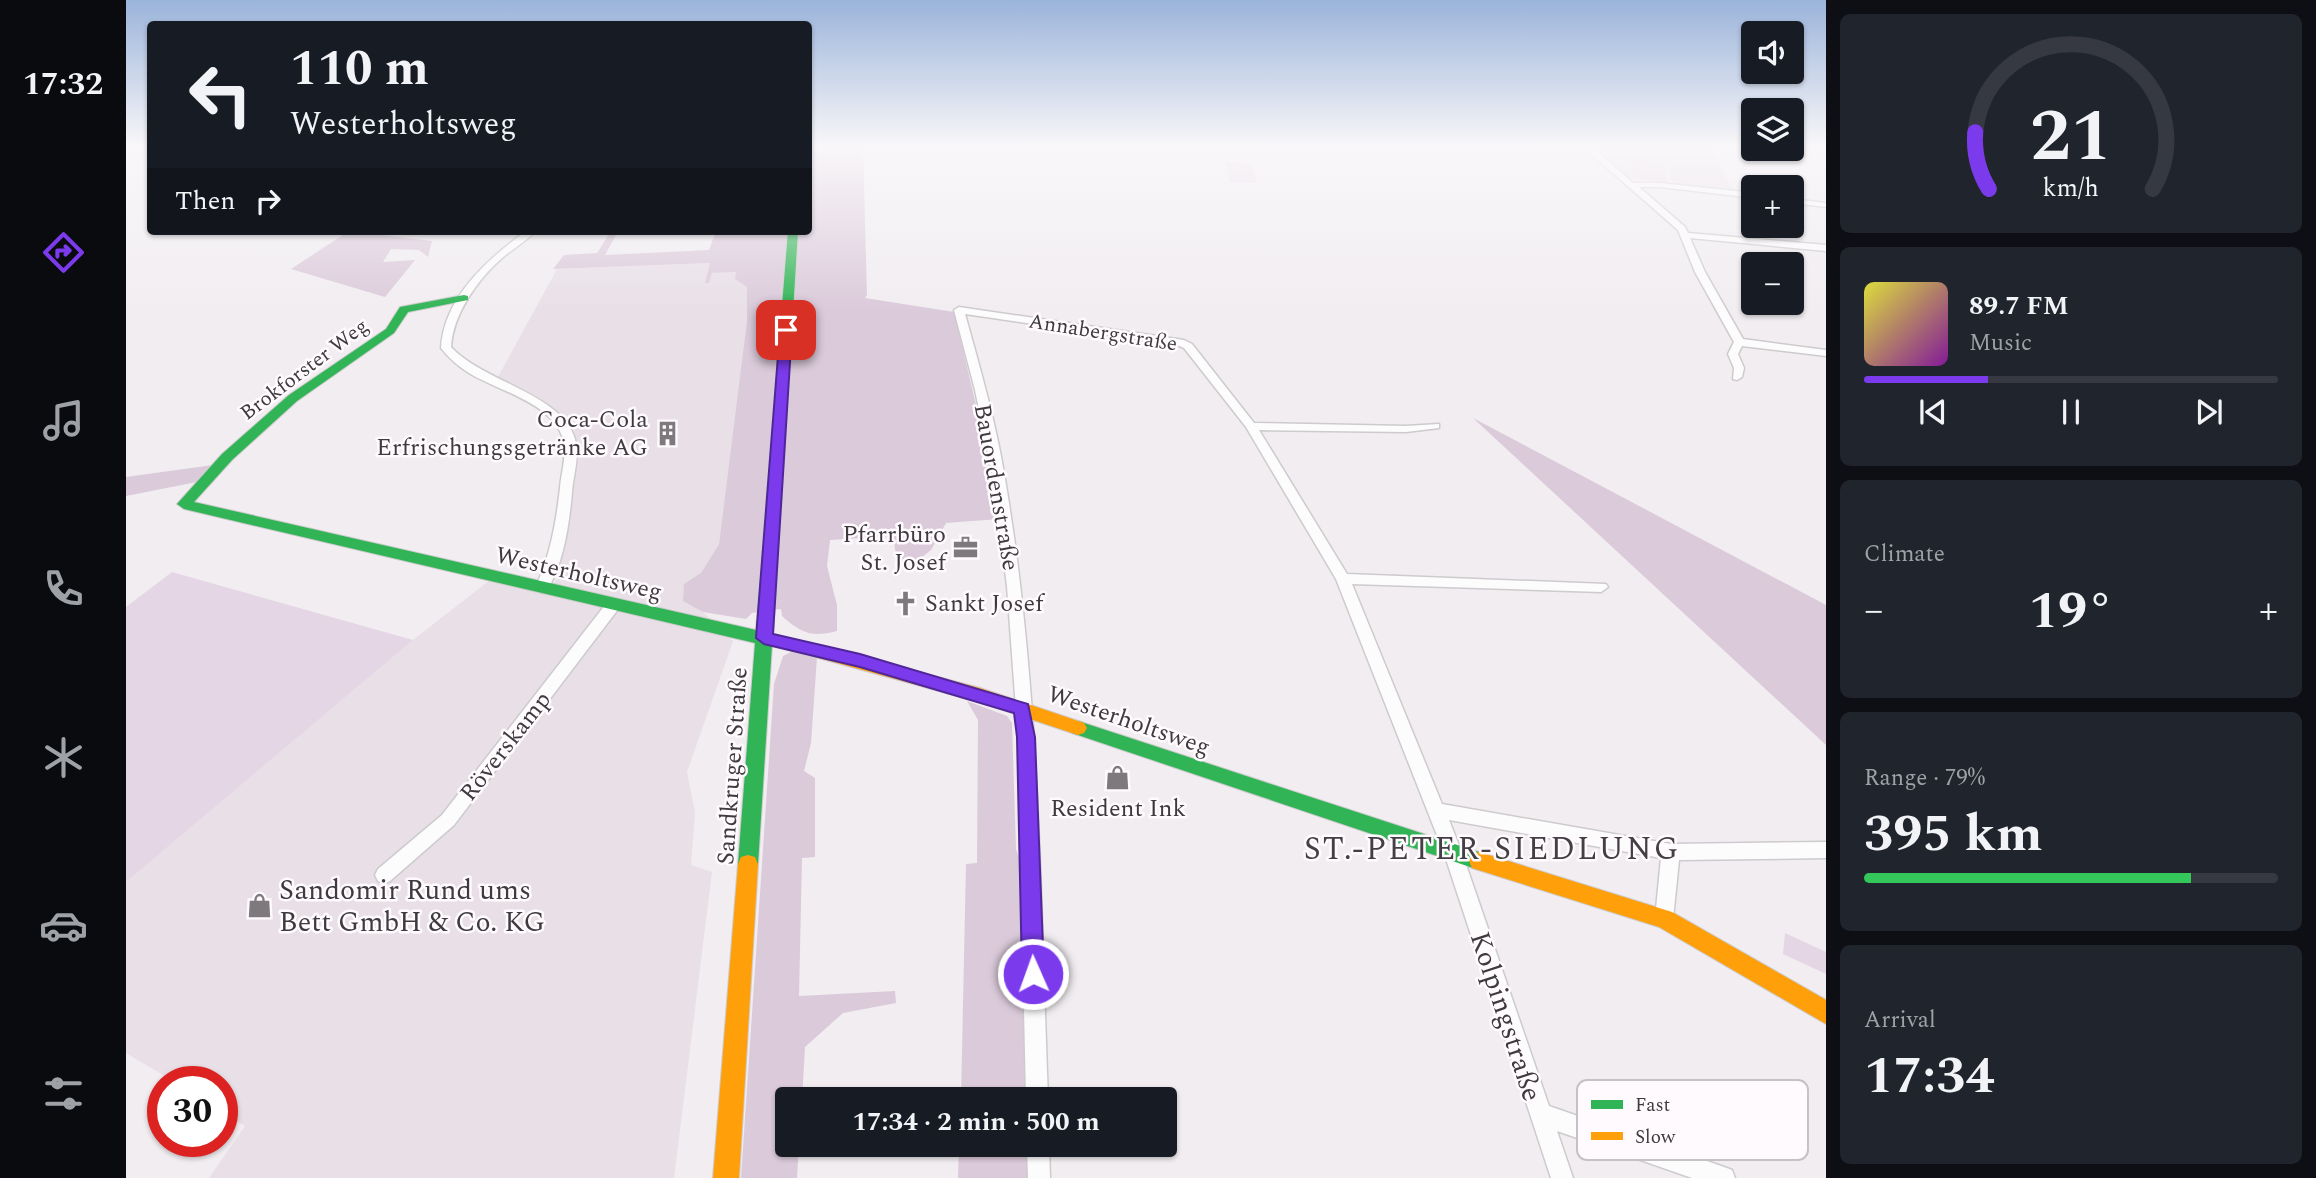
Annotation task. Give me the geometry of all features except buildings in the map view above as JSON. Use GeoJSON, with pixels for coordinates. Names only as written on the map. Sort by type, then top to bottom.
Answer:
{"type":"FeatureCollection","features":[{"type":"Feature","properties":{"kind":"street"},"geometry":{"type":"LineString","coordinates":[[1651,202],[1675,222],[1686,236],[1700,272],[1739,342]]}},
{"type":"Feature","properties":{"kind":"street"},"geometry":{"type":"LineString","coordinates":[[1804,202],[1826,205]]}},
{"type":"Feature","properties":{"kind":"street"},"geometry":{"type":"LineString","coordinates":[[527,235],[477,276],[446,339],[446,348],[465,366],[555,415],[566,429],[570,444],[564,506],[550,574],[542,588]]}},
{"type":"Feature","properties":{"kind":"street","name":"Sandkruger Straße"},"geometry":{"type":"LineString","coordinates":[[726,1178],[793,235]]}},
{"type":"Feature","properties":{"kind":"street"},"geometry":{"type":"LineString","coordinates":[[1686,236],[1826,248]]}},
{"type":"Feature","properties":{"kind":"street","name":"Brokforster Weg"},"geometry":{"type":"LineString","coordinates":[[184,504],[227,457],[293,398],[390,331],[404,309],[464,299]]}},
{"type":"Feature","properties":{"kind":"street","name":"Annabergstraße"},"geometry":{"type":"LineString","coordinates":[[959,310],[1180,342],[1188,346],[1251,426],[1343,579],[1453,853]]}},
{"type":"Feature","properties":{"kind":"street","name":"Bauordenstraße"},"geometry":{"type":"LineString","coordinates":[[959,310],[981,390],[999,477],[1014,586],[1026,737],[1037,1087]]}},
{"type":"Feature","properties":{"kind":"street"},"geometry":{"type":"LineString","coordinates":[[1739,342],[1826,353]]}},
{"type":"Feature","properties":{"kind":"street"},"geometry":{"type":"LineString","coordinates":[[1737,377],[1739,368],[1733,354],[1739,342]]}},
{"type":"Feature","properties":{"kind":"street"},"geometry":{"type":"LineString","coordinates":[[1251,426],[1406,429],[1435,426]]}},
{"type":"Feature","properties":{"kind":"street","name":"Westerholtsweg"},"geometry":{"type":"LineString","coordinates":[[184,504],[860,660],[1022,709],[1453,853],[1664,919],[1826,1013]]}},
{"type":"Feature","properties":{"kind":"street"},"geometry":{"type":"LineString","coordinates":[[1343,579],[1601,587]]}},
{"type":"Feature","properties":{"kind":"street","name":"Röverskamp"},"geometry":{"type":"LineString","coordinates":[[384,875],[448,820],[614,604]]}},
{"type":"Feature","properties":{"kind":"street"},"geometry":{"type":"LineString","coordinates":[[1434,810],[1671,852],[1826,850]]}},
{"type":"Feature","properties":{"kind":"street"},"geometry":{"type":"LineString","coordinates":[[1664,919],[1671,852]]}},
{"type":"Feature","properties":{"kind":"street","name":"Kolpingstraße"},"geometry":{"type":"LineString","coordinates":[[1453,853],[1562,1178]]}},
{"type":"Feature","properties":{"kind":"street"},"geometry":{"type":"LineString","coordinates":[[1540,1114],[1577,1127]]}},
{"type":"Feature","properties":{"kind":"street"},"geometry":{"type":"LineString","coordinates":[[1038,1157],[1038,1178]]}},
{"type":"Feature","properties":{"kind":"street"},"geometry":{"type":"LineString","coordinates":[[1672,1160],[1724,1178]]}},
{"type":"Feature","properties":{"kind":"shaded area"},"geometry":{"type":"Polygon","coordinates":[[[812,202],[864,202],[865,298],[954,312],[993,477],[999,519],[946,523],[931,550],[916,562],[897,561],[893,536],[830,540],[827,566],[837,605],[837,631],[821,634],[807,632],[782,616],[781,609],[752,613],[746,619],[703,612],[683,601],[684,584],[701,573],[719,544],[747,320],[747,287],[735,279],[736,272],[712,273],[709,283],[705,283],[710,263],[553,269],[564,255],[597,253],[608,235],[616,235],[605,255],[709,250],[715,235],[812,235],[812,202]]]}},
{"type":"Feature","properties":{"kind":"shaded area"},"geometry":{"type":"Polygon","coordinates":[[[343,235],[382,235],[432,241],[428,257],[419,250],[391,249],[383,262],[415,260],[385,297],[291,269],[343,235]]]}},
{"type":"Feature","properties":{"kind":"shaded area"},"geometry":{"type":"Polygon","coordinates":[[[710,263],[706,282],[712,273],[736,272],[747,287],[747,320],[719,544],[684,601],[703,612],[733,641],[687,772],[695,812],[691,865],[712,872],[674,1178],[209,1178],[224,1157],[238,1157],[238,1136],[245,1126],[238,1122],[238,1066],[148,1066],[126,1053],[126,882],[413,640],[490,580],[550,591],[557,578],[578,454],[572,432],[559,414],[498,377],[557,269],[710,263]]]}},
{"type":"Feature","properties":{"kind":"shaded area"},"geometry":{"type":"Polygon","coordinates":[[[1473,418],[1826,605],[1826,745],[1473,418]]]}},
{"type":"Feature","properties":{"kind":"shaded area"},"geometry":{"type":"Polygon","coordinates":[[[213,465],[202,481],[126,496],[126,477],[213,465]]]}},
{"type":"Feature","properties":{"kind":"shaded area"},"geometry":{"type":"Polygon","coordinates":[[[172,572],[413,640],[126,882],[126,607],[172,572]]]}},
{"type":"Feature","properties":{"kind":"shaded area"},"geometry":{"type":"Polygon","coordinates":[[[791,652],[817,657],[811,743],[804,771],[815,778],[815,857],[802,858],[799,996],[895,991],[896,1003],[843,1013],[805,1047],[803,1087],[775,1087],[775,1157],[798,1157],[797,1178],[741,1178],[774,684],[783,656],[791,652]]]}},
{"type":"Feature","properties":{"kind":"shaded area"},"geometry":{"type":"Polygon","coordinates":[[[967,701],[1007,716],[1012,723],[1016,849],[1022,867],[1027,1087],[961,1087],[966,864],[977,863],[978,720],[967,701]]]}},
{"type":"Feature","properties":{"kind":"shaded area"},"geometry":{"type":"Polygon","coordinates":[[[1785,933],[1826,952],[1826,974],[1783,954],[1785,933]]]}},
{"type":"Feature","properties":{"kind":"shaded area"},"geometry":{"type":"Polygon","coordinates":[[[959,1157],[1028,1157],[1029,1178],[958,1178],[959,1157]]]}},
{"type":"Feature","properties":{"kind":"traffic: fast"},"geometry":{"type":"LineString","coordinates":[[748,864],[793,235]]}},
{"type":"Feature","properties":{"kind":"traffic: fast"},"geometry":{"type":"LineString","coordinates":[[464,298],[404,309],[390,331],[293,398],[227,457],[184,504],[730,632],[770,639]]}},
{"type":"Feature","properties":{"kind":"traffic: fast"},"geometry":{"type":"LineString","coordinates":[[1078,728],[1479,861]]}},
{"type":"Feature","properties":{"kind":"traffic: slow"},"geometry":{"type":"LineString","coordinates":[[770,639],[980,695],[1078,728]]}},
{"type":"Feature","properties":{"kind":"traffic: slow"},"geometry":{"type":"LineString","coordinates":[[1479,861],[1664,919],[1826,1013]]}},
{"type":"Feature","properties":{"kind":"traffic: slow"},"geometry":{"type":"LineString","coordinates":[[726,1178],[748,864]]}},
{"type":"Feature","properties":{"kind":"place","name":"Coca-Cola Erfrischungsgetränke AG"},"geometry":{"type":"Point","coordinates":[668,433]}},
{"type":"Feature","properties":{"kind":"place","name":"Pfarrbüro St. Josef"},"geometry":{"type":"Point","coordinates":[966,548]}},
{"type":"Feature","properties":{"kind":"place","name":"Sankt Josef"},"geometry":{"type":"Point","coordinates":[905,603]}},
{"type":"Feature","properties":{"kind":"place","name":"Resident Ink"},"geometry":{"type":"Point","coordinates":[1118,777]}},
{"type":"Feature","properties":{"kind":"place","name":"Sandomir Rund ums Bett GmbH & Co. KG"},"geometry":{"type":"Point","coordinates":[259,905]}},
{"type":"Feature","properties":{"kind":"district","name":"ST.-PETER-SIEDLUNG"},"geometry":{"type":"Point","coordinates":[1492,848]}},
{"type":"Feature","properties":{"kind":"route"},"geometry":{"type":"LineString","coordinates":[[786,330],[764,638],[860,660],[1022,709],[1026,737],[1033,974]]}}]}
